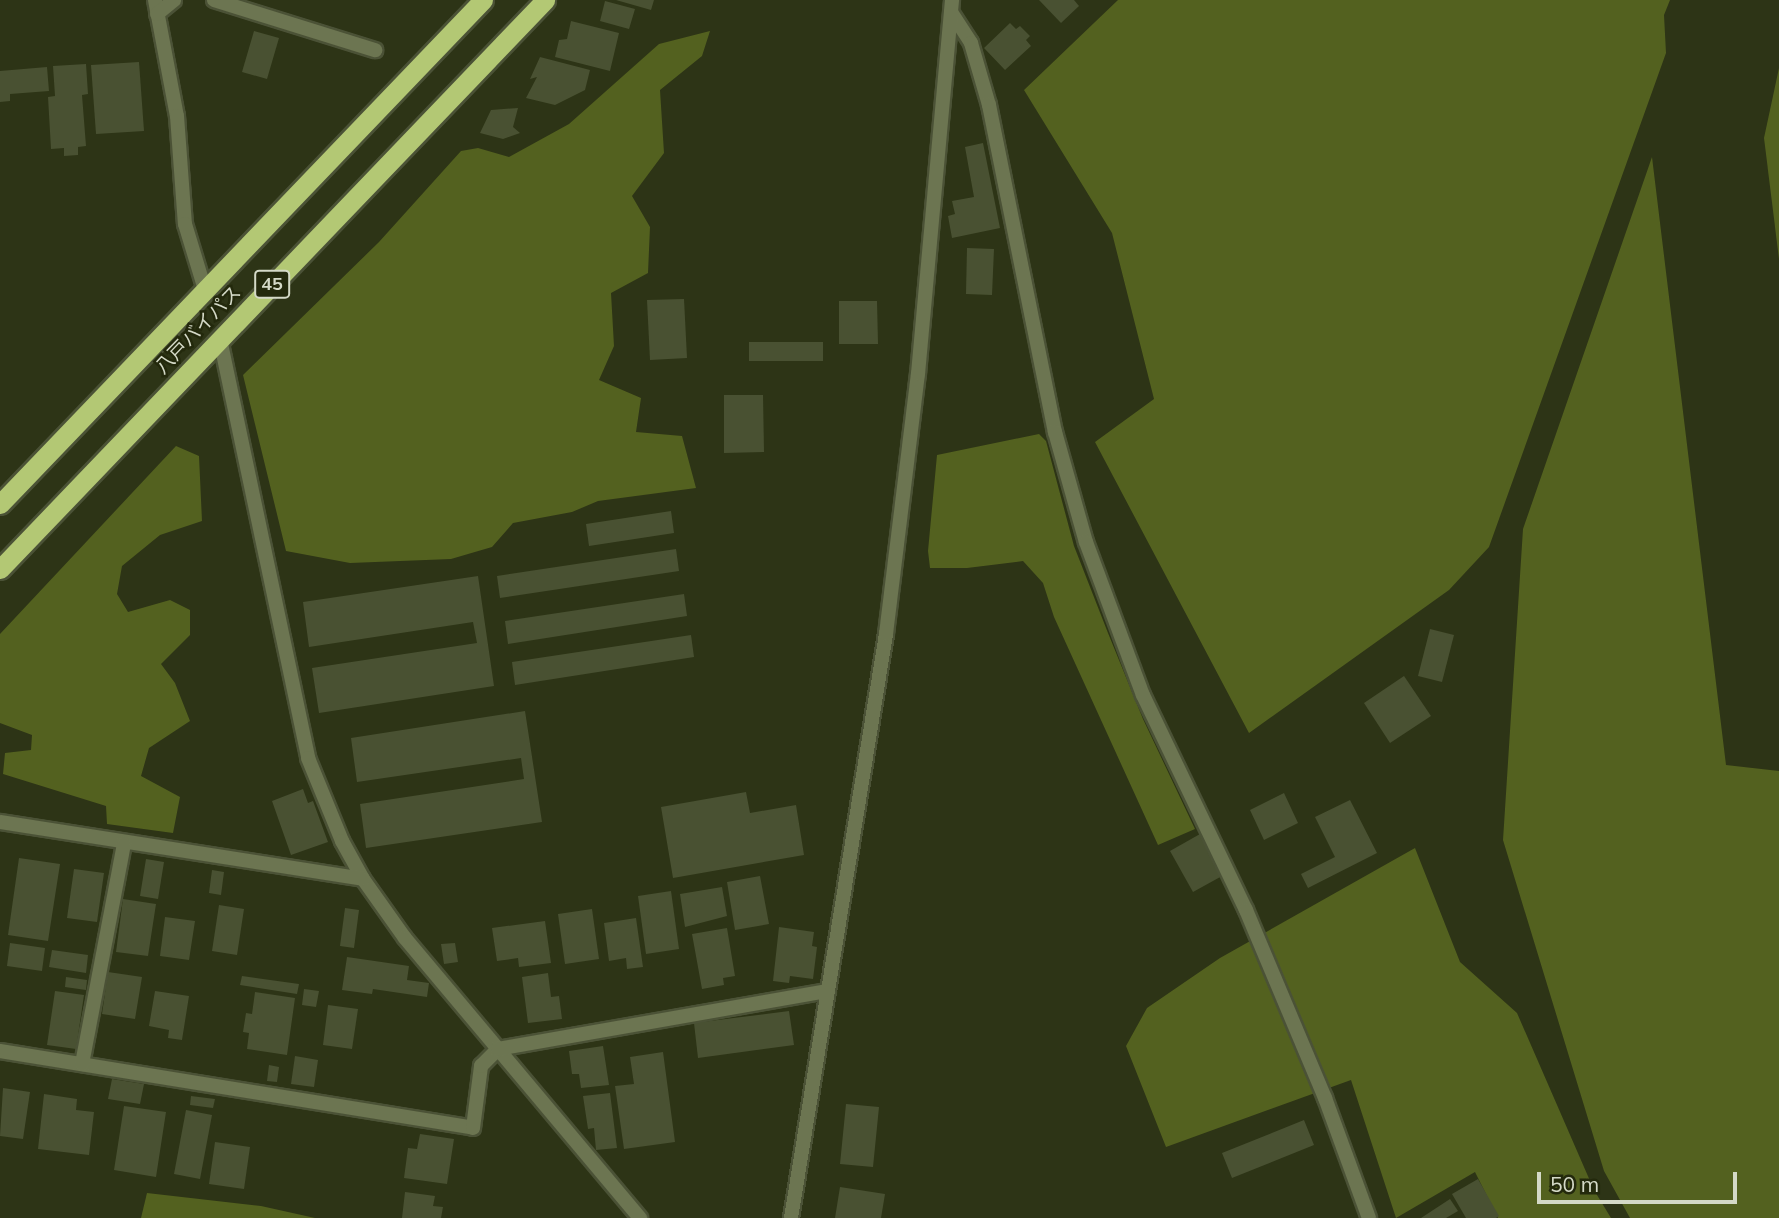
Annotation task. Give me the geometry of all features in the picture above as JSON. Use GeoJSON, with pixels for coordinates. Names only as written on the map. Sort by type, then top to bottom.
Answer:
{"type":"FeatureCollection","features":[{"type":"Feature","properties":{"kind":"highway","name":"八戸バイパス"},"geometry":{"type":"LineString","coordinates":[[0,504],[483,0]]}},
{"type":"Feature","properties":{"kind":"highway","name":"八戸バイパス"},"geometry":{"type":"LineString","coordinates":[[0,569],[545,0]]}},
{"type":"Feature","properties":{"kind":"street"},"geometry":{"type":"LineString","coordinates":[[174,0],[156,7],[177,116],[185,224],[205,290]]}},
{"type":"Feature","properties":{"kind":"street"},"geometry":{"type":"LineString","coordinates":[[214,0],[375,50]]}},
{"type":"Feature","properties":{"kind":"street"},"geometry":{"type":"LineString","coordinates":[[791,1218],[887,634],[918,374],[951,6]]}},
{"type":"Feature","properties":{"kind":"street"},"geometry":{"type":"LineString","coordinates":[[951,6],[971,43],[989,105],[1055,432],[1086,542],[1143,695],[1246,910],[1325,1098],[1370,1218]]}},
{"type":"Feature","properties":{"kind":"street"},"geometry":{"type":"LineString","coordinates":[[220,340],[308,758],[342,841],[363,879],[405,938],[640,1218]]}},
{"type":"Feature","properties":{"kind":"street"},"geometry":{"type":"LineString","coordinates":[[0,822],[124,844],[363,879]]}},
{"type":"Feature","properties":{"kind":"street"},"geometry":{"type":"LineString","coordinates":[[82,1064],[124,844]]}},
{"type":"Feature","properties":{"kind":"street"},"geometry":{"type":"LineString","coordinates":[[0,1051],[473,1128],[481,1066],[498,1049],[828,991]]}},
{"type":"Feature","properties":{"kind":"green space"},"geometry":{"type":"Polygon","coordinates":[[[1118,0],[1670,0],[1664,15],[1666,53],[1489,547],[1449,590],[1249,733],[1095,442],[1154,399],[1112,233],[1024,90],[1118,0]]]}},
{"type":"Feature","properties":{"kind":"green space"},"geometry":{"type":"Polygon","coordinates":[[[710,31],[702,56],[660,90],[664,153],[632,196],[650,227],[648,273],[611,293],[614,346],[599,380],[641,398],[636,432],[682,436],[696,488],[598,501],[572,512],[513,523],[492,547],[451,559],[350,563],[286,551],[243,375],[379,242],[461,151],[478,148],[509,157],[569,124],[659,44],[710,31]]]}},
{"type":"Feature","properties":{"kind":"green space"},"geometry":{"type":"Polygon","coordinates":[[[1779,68],[1779,259],[1764,138],[1779,68]]]}},
{"type":"Feature","properties":{"kind":"green space"},"geometry":{"type":"Polygon","coordinates":[[[1652,157],[1726,765],[1779,771],[1779,1218],[1630,1218],[1604,1171],[1503,840],[1523,529],[1652,157]]]}},
{"type":"Feature","properties":{"kind":"green space"},"geometry":{"type":"Polygon","coordinates":[[[1039,434],[1046,441],[1074,546],[1108,633],[1143,719],[1195,829],[1158,845],[1054,617],[1043,583],[1023,561],[967,568],[930,568],[928,551],[937,455],[1039,434]]]}},
{"type":"Feature","properties":{"kind":"green space"},"geometry":{"type":"Polygon","coordinates":[[[176,446],[199,456],[202,521],[160,535],[122,566],[117,594],[128,612],[170,600],[190,610],[190,635],[161,664],[175,683],[190,721],[149,748],[141,776],[180,797],[173,833],[107,824],[106,806],[3,774],[5,753],[31,750],[32,735],[0,723],[0,634],[176,446]]]}},
{"type":"Feature","properties":{"kind":"green space"},"geometry":{"type":"Polygon","coordinates":[[[1415,848],[1460,962],[1517,1013],[1594,1190],[1611,1218],[1498,1218],[1475,1172],[1396,1218],[1351,1080],[1166,1147],[1126,1046],[1147,1008],[1220,958],[1415,848]]]}},
{"type":"Feature","properties":{"kind":"green space"},"geometry":{"type":"Polygon","coordinates":[[[147,1193],[261,1206],[315,1218],[141,1218],[147,1193]]]}},
{"type":"Feature","properties":{"kind":"building"},"geometry":{"type":"Polygon","coordinates":[[[616,0],[654,0],[651,10],[616,0]]]}},
{"type":"Feature","properties":{"kind":"building"},"geometry":{"type":"Polygon","coordinates":[[[1039,0],[1074,0],[1079,6],[1061,23],[1039,0]]]}},
{"type":"Feature","properties":{"kind":"building"},"geometry":{"type":"Polygon","coordinates":[[[605,1],[635,9],[629,29],[600,21],[605,1]]]}},
{"type":"Feature","properties":{"kind":"building"},"geometry":{"type":"Polygon","coordinates":[[[571,21],[619,33],[610,71],[555,57],[559,40],[567,39],[571,21]]]}},
{"type":"Feature","properties":{"kind":"building"},"geometry":{"type":"Polygon","coordinates":[[[1010,23],[1016,29],[1020,26],[1030,36],[1026,40],[1031,46],[1005,70],[984,48],[1010,23]]]}},
{"type":"Feature","properties":{"kind":"building"},"geometry":{"type":"Polygon","coordinates":[[[254,31],[279,38],[267,79],[242,72],[254,31]]]}},
{"type":"Feature","properties":{"kind":"building"},"geometry":{"type":"Polygon","coordinates":[[[540,57],[590,70],[585,90],[555,105],[526,98],[537,77],[530,79],[540,57]]]}},
{"type":"Feature","properties":{"kind":"building"},"geometry":{"type":"Polygon","coordinates":[[[139,62],[144,131],[96,134],[91,65],[139,62]]]}},
{"type":"Feature","properties":{"kind":"building"},"geometry":{"type":"Polygon","coordinates":[[[86,64],[88,94],[82,95],[86,146],[78,147],[78,155],[64,156],[64,148],[51,149],[48,97],[55,96],[53,66],[86,64]]]}},
{"type":"Feature","properties":{"kind":"building"},"geometry":{"type":"Polygon","coordinates":[[[47,67],[49,91],[10,94],[10,101],[0,102],[0,71],[47,67]]]}},
{"type":"Feature","properties":{"kind":"building"},"geometry":{"type":"Polygon","coordinates":[[[518,108],[513,127],[520,133],[503,139],[480,133],[491,110],[518,108]]]}},
{"type":"Feature","properties":{"kind":"building"},"geometry":{"type":"Polygon","coordinates":[[[983,143],[1000,228],[952,238],[948,216],[955,214],[952,201],[974,197],[965,147],[983,143]]]}},
{"type":"Feature","properties":{"kind":"building"},"geometry":{"type":"Polygon","coordinates":[[[967,248],[994,249],[992,295],[966,294],[967,248]]]}},
{"type":"Feature","properties":{"kind":"building"},"geometry":{"type":"Polygon","coordinates":[[[684,299],[687,358],[650,360],[647,300],[684,299]]]}},
{"type":"Feature","properties":{"kind":"building"},"geometry":{"type":"Polygon","coordinates":[[[839,301],[877,301],[878,344],[839,344],[839,301]]]}},
{"type":"Feature","properties":{"kind":"building"},"geometry":{"type":"Polygon","coordinates":[[[749,342],[823,342],[823,361],[749,361],[749,342]]]}},
{"type":"Feature","properties":{"kind":"building"},"geometry":{"type":"Polygon","coordinates":[[[724,395],[763,395],[764,452],[724,453],[724,395]]]}},
{"type":"Feature","properties":{"kind":"building"},"geometry":{"type":"Polygon","coordinates":[[[671,511],[674,533],[589,546],[586,524],[671,511]]]}},
{"type":"Feature","properties":{"kind":"building"},"geometry":{"type":"Polygon","coordinates":[[[676,549],[679,571],[500,598],[497,576],[676,549]]]}},
{"type":"Feature","properties":{"kind":"building"},"geometry":{"type":"Polygon","coordinates":[[[478,576],[494,686],[319,713],[312,668],[477,643],[473,622],[309,647],[303,602],[478,576]]]}},
{"type":"Feature","properties":{"kind":"building"},"geometry":{"type":"Polygon","coordinates":[[[684,594],[687,616],[508,644],[505,621],[684,594]]]}},
{"type":"Feature","properties":{"kind":"building"},"geometry":{"type":"Polygon","coordinates":[[[1430,629],[1454,635],[1442,682],[1418,676],[1430,629]]]}},
{"type":"Feature","properties":{"kind":"building"},"geometry":{"type":"Polygon","coordinates":[[[691,635],[694,657],[515,685],[512,662],[691,635]]]}},
{"type":"Feature","properties":{"kind":"building"},"geometry":{"type":"Polygon","coordinates":[[[1404,676],[1431,716],[1390,743],[1364,703],[1404,676]]]}},
{"type":"Feature","properties":{"kind":"building"},"geometry":{"type":"Polygon","coordinates":[[[525,711],[542,822],[366,848],[360,804],[524,779],[521,758],[357,782],[351,738],[525,711]]]}},
{"type":"Feature","properties":{"kind":"building"},"geometry":{"type":"Polygon","coordinates":[[[303,789],[308,803],[313,801],[328,842],[291,855],[272,801],[303,789]]]}},
{"type":"Feature","properties":{"kind":"building"},"geometry":{"type":"Polygon","coordinates":[[[746,792],[750,813],[796,805],[804,855],[673,878],[661,807],[746,792]]]}},
{"type":"Feature","properties":{"kind":"building"},"geometry":{"type":"Polygon","coordinates":[[[1284,793],[1298,823],[1264,840],[1250,810],[1284,793]]]}},
{"type":"Feature","properties":{"kind":"building"},"geometry":{"type":"Polygon","coordinates":[[[1350,800],[1377,853],[1308,888],[1301,874],[1335,857],[1315,817],[1350,800]]]}},
{"type":"Feature","properties":{"kind":"building"},"geometry":{"type":"Polygon","coordinates":[[[1200,834],[1222,876],[1193,892],[1170,851],[1200,834]]]}},
{"type":"Feature","properties":{"kind":"building"},"geometry":{"type":"Polygon","coordinates":[[[19,858],[60,864],[48,941],[8,935],[19,858]]]}},
{"type":"Feature","properties":{"kind":"building"},"geometry":{"type":"Polygon","coordinates":[[[146,859],[164,862],[158,899],[140,896],[146,859]]]}},
{"type":"Feature","properties":{"kind":"building"},"geometry":{"type":"Polygon","coordinates":[[[74,869],[104,873],[97,922],[67,918],[74,869]]]}},
{"type":"Feature","properties":{"kind":"building"},"geometry":{"type":"Polygon","coordinates":[[[212,870],[224,872],[221,895],[209,893],[212,870]]]}},
{"type":"Feature","properties":{"kind":"building"},"geometry":{"type":"Polygon","coordinates":[[[760,876],[769,924],[735,930],[727,882],[760,876]]]}},
{"type":"Feature","properties":{"kind":"building"},"geometry":{"type":"Polygon","coordinates":[[[722,887],[727,916],[685,927],[680,894],[722,887]]]}},
{"type":"Feature","properties":{"kind":"building"},"geometry":{"type":"Polygon","coordinates":[[[671,891],[679,949],[646,954],[638,896],[671,891]]]}},
{"type":"Feature","properties":{"kind":"building"},"geometry":{"type":"Polygon","coordinates":[[[123,899],[156,904],[148,956],[116,952],[123,899]]]}},
{"type":"Feature","properties":{"kind":"building"},"geometry":{"type":"Polygon","coordinates":[[[219,905],[244,909],[237,955],[212,951],[219,905]]]}},
{"type":"Feature","properties":{"kind":"building"},"geometry":{"type":"Polygon","coordinates":[[[345,908],[359,910],[354,948],[340,946],[345,908]]]}},
{"type":"Feature","properties":{"kind":"building"},"geometry":{"type":"Polygon","coordinates":[[[592,909],[599,959],[565,964],[558,914],[592,909]]]}},
{"type":"Feature","properties":{"kind":"building"},"geometry":{"type":"Polygon","coordinates":[[[165,917],[195,921],[189,960],[160,956],[165,917]]]}},
{"type":"Feature","properties":{"kind":"building"},"geometry":{"type":"Polygon","coordinates":[[[636,918],[643,967],[627,969],[626,958],[609,961],[604,923],[636,918]]]}},
{"type":"Feature","properties":{"kind":"building"},"geometry":{"type":"Polygon","coordinates":[[[545,921],[551,963],[519,967],[518,958],[497,961],[492,928],[545,921]]]}},
{"type":"Feature","properties":{"kind":"building"},"geometry":{"type":"Polygon","coordinates":[[[779,927],[814,932],[812,946],[817,947],[813,979],[790,976],[789,983],[773,981],[779,927]]]}},
{"type":"Feature","properties":{"kind":"building"},"geometry":{"type":"Polygon","coordinates":[[[727,928],[735,976],[723,978],[724,985],[702,989],[692,934],[727,928]]]}},
{"type":"Feature","properties":{"kind":"building"},"geometry":{"type":"Polygon","coordinates":[[[10,943],[45,948],[42,971],[7,966],[10,943]]]}},
{"type":"Feature","properties":{"kind":"building"},"geometry":{"type":"Polygon","coordinates":[[[455,943],[458,962],[444,964],[441,944],[455,943]]]}},
{"type":"Feature","properties":{"kind":"building"},"geometry":{"type":"Polygon","coordinates":[[[52,950],[88,955],[86,973],[49,967],[52,950]]]}},
{"type":"Feature","properties":{"kind":"building"},"geometry":{"type":"Polygon","coordinates":[[[347,957],[409,966],[407,980],[429,983],[427,997],[373,989],[372,994],[342,990],[347,957]]]}},
{"type":"Feature","properties":{"kind":"building"},"geometry":{"type":"Polygon","coordinates":[[[108,972],[142,977],[135,1019],[102,1014],[108,972]]]}},
{"type":"Feature","properties":{"kind":"building"},"geometry":{"type":"Polygon","coordinates":[[[548,973],[551,997],[559,996],[562,1019],[528,1023],[522,977],[548,973]]]}},
{"type":"Feature","properties":{"kind":"building"},"geometry":{"type":"Polygon","coordinates":[[[242,976],[299,984],[297,994],[240,985],[242,976]]]}},
{"type":"Feature","properties":{"kind":"building"},"geometry":{"type":"Polygon","coordinates":[[[66,977],[87,980],[86,990],[65,987],[66,977]]]}},
{"type":"Feature","properties":{"kind":"building"},"geometry":{"type":"Polygon","coordinates":[[[304,989],[319,991],[316,1007],[302,1005],[304,989]]]}},
{"type":"Feature","properties":{"kind":"building"},"geometry":{"type":"Polygon","coordinates":[[[55,991],[84,995],[76,1049],[47,1045],[55,991]]]}},
{"type":"Feature","properties":{"kind":"building"},"geometry":{"type":"Polygon","coordinates":[[[155,991],[189,996],[182,1040],[168,1038],[169,1030],[149,1026],[155,991]]]}},
{"type":"Feature","properties":{"kind":"building"},"geometry":{"type":"Polygon","coordinates":[[[255,992],[295,998],[287,1055],[247,1049],[249,1033],[243,1032],[246,1013],[252,1014],[255,992]]]}},
{"type":"Feature","properties":{"kind":"building"},"geometry":{"type":"Polygon","coordinates":[[[328,1005],[358,1009],[352,1049],[323,1045],[328,1005]]]}},
{"type":"Feature","properties":{"kind":"building"},"geometry":{"type":"Polygon","coordinates":[[[789,1011],[794,1045],[698,1058],[694,1023],[789,1011]]]}},
{"type":"Feature","properties":{"kind":"building"},"geometry":{"type":"Polygon","coordinates":[[[603,1046],[609,1085],[581,1088],[579,1074],[572,1074],[569,1051],[603,1046]]]}},
{"type":"Feature","properties":{"kind":"building"},"geometry":{"type":"Polygon","coordinates":[[[663,1052],[675,1142],[624,1149],[615,1086],[634,1084],[630,1057],[663,1052]]]}},
{"type":"Feature","properties":{"kind":"building"},"geometry":{"type":"Polygon","coordinates":[[[295,1056],[318,1060],[314,1087],[291,1084],[295,1056]]]}},
{"type":"Feature","properties":{"kind":"building"},"geometry":{"type":"Polygon","coordinates":[[[269,1065],[279,1067],[277,1082],[267,1081],[269,1065]]]}},
{"type":"Feature","properties":{"kind":"building"},"geometry":{"type":"Polygon","coordinates":[[[112,1079],[144,1084],[140,1104],[108,1099],[112,1079]]]}},
{"type":"Feature","properties":{"kind":"building"},"geometry":{"type":"Polygon","coordinates":[[[3,1088],[30,1092],[23,1139],[0,1136],[3,1088]]]}},
{"type":"Feature","properties":{"kind":"building"},"geometry":{"type":"Polygon","coordinates":[[[610,1093],[617,1148],[596,1150],[594,1128],[588,1129],[583,1096],[610,1093]]]}},
{"type":"Feature","properties":{"kind":"building"},"geometry":{"type":"Polygon","coordinates":[[[44,1094],[77,1099],[76,1110],[94,1112],[89,1155],[38,1149],[44,1094]]]}},
{"type":"Feature","properties":{"kind":"building"},"geometry":{"type":"Polygon","coordinates":[[[191,1096],[215,1099],[213,1108],[190,1105],[191,1096]]]}},
{"type":"Feature","properties":{"kind":"building"},"geometry":{"type":"Polygon","coordinates":[[[846,1104],[879,1107],[873,1167],[840,1164],[846,1104]]]}},
{"type":"Feature","properties":{"kind":"building"},"geometry":{"type":"Polygon","coordinates":[[[124,1106],[166,1112],[156,1177],[114,1170],[124,1106]]]}},
{"type":"Feature","properties":{"kind":"building"},"geometry":{"type":"Polygon","coordinates":[[[186,1110],[212,1115],[200,1179],[174,1174],[186,1110]]]}},
{"type":"Feature","properties":{"kind":"building"},"geometry":{"type":"Polygon","coordinates":[[[1304,1120],[1314,1145],[1232,1178],[1222,1153],[1304,1120]]]}},
{"type":"Feature","properties":{"kind":"building"},"geometry":{"type":"Polygon","coordinates":[[[420,1134],[454,1139],[447,1184],[404,1178],[408,1148],[417,1149],[420,1134]]]}},
{"type":"Feature","properties":{"kind":"building"},"geometry":{"type":"Polygon","coordinates":[[[215,1142],[250,1147],[244,1189],[209,1184],[215,1142]]]}},
{"type":"Feature","properties":{"kind":"building"},"geometry":{"type":"Polygon","coordinates":[[[1478,1179],[1499,1216],[1496,1218],[1466,1218],[1452,1194],[1478,1179]]]}},
{"type":"Feature","properties":{"kind":"building"},"geometry":{"type":"Polygon","coordinates":[[[840,1187],[885,1194],[881,1218],[835,1218],[840,1187]]]}},
{"type":"Feature","properties":{"kind":"building"},"geometry":{"type":"Polygon","coordinates":[[[405,1192],[435,1196],[433,1206],[443,1207],[441,1218],[402,1218],[405,1192]]]}},
{"type":"Feature","properties":{"kind":"building"},"geometry":{"type":"Polygon","coordinates":[[[1450,1199],[1458,1211],[1446,1218],[1421,1218],[1450,1199]]]}}]}
